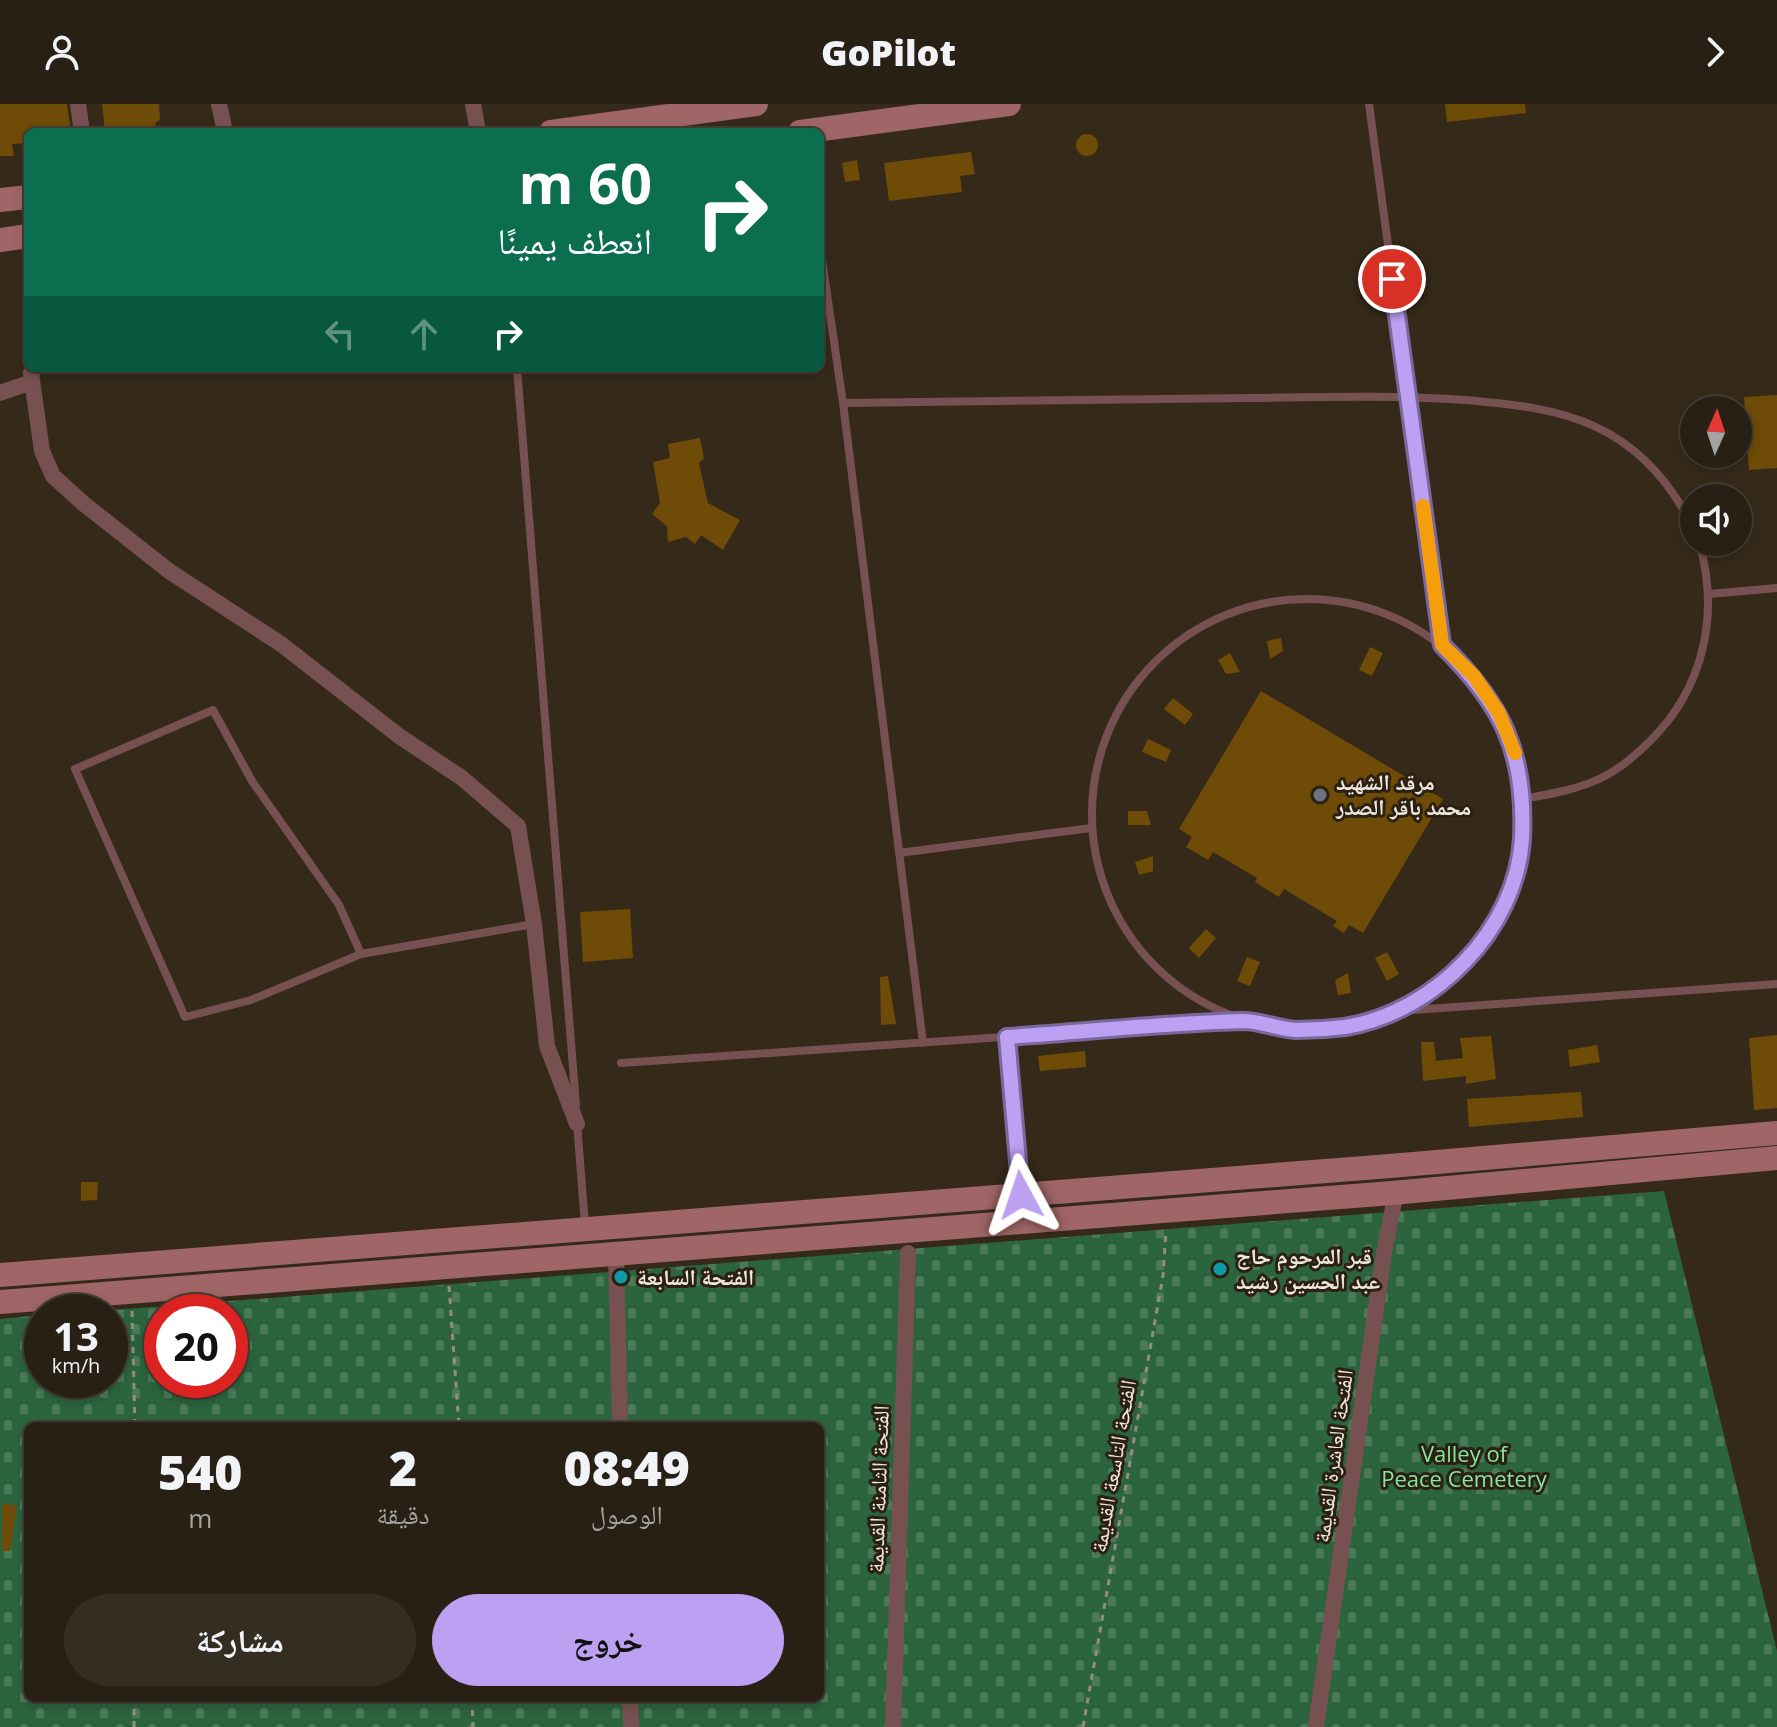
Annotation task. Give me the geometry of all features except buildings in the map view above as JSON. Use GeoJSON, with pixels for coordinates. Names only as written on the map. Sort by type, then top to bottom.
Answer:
{"type":"FeatureCollection","features":[{"type":"Feature","properties":{"kind":"street"},"geometry":{"type":"LineString","coordinates":[[78,104],[81,128]]}},
{"type":"Feature","properties":{"kind":"street"},"geometry":{"type":"LineString","coordinates":[[219,104],[224,128]]}},
{"type":"Feature","properties":{"kind":"street"},"geometry":{"type":"LineString","coordinates":[[473,104],[477,128]]}},
{"type":"Feature","properties":{"kind":"street"},"geometry":{"type":"LineString","coordinates":[[824,129],[1009,104]]}},
{"type":"Feature","properties":{"kind":"street"},"geometry":{"type":"LineString","coordinates":[[570,128],[651,111],[745,105]]}},
{"type":"Feature","properties":{"kind":"street"},"geometry":{"type":"LineString","coordinates":[[0,200],[24,197]]}},
{"type":"Feature","properties":{"kind":"street"},"geometry":{"type":"LineString","coordinates":[[0,240],[24,237]]}},
{"type":"Feature","properties":{"kind":"street"},"geometry":{"type":"LineString","coordinates":[[0,393],[34,375],[42,451],[53,476],[169,571],[281,644],[399,736],[462,778],[518,826],[534,924],[547,1046],[577,1124]]}},
{"type":"Feature","properties":{"kind":"street"},"geometry":{"type":"LineString","coordinates":[[0,1275],[1332,1171],[1777,1133]]}},
{"type":"Feature","properties":{"kind":"street"},"geometry":{"type":"LineString","coordinates":[[0,1302],[1341,1197],[1777,1158]]}},
{"type":"Feature","properties":{"kind":"street"},"geometry":{"type":"LineString","coordinates":[[1332,1171],[1330,1182],[1341,1197]]}},
{"type":"Feature","properties":{"kind":"street"},"geometry":{"type":"LineString","coordinates":[[1279,1201],[1286,1188],[1280,1175]]}},
{"type":"Feature","properties":{"kind":"street","name":"الفتحة العاشرة القديمة"},"geometry":{"type":"LineString","coordinates":[[1316,1727],[1384,1253],[1396,1192]]}},
{"type":"Feature","properties":{"kind":"street"},"geometry":{"type":"LineString","coordinates":[[616,1252],[620,1422]]}},
{"type":"Feature","properties":{"kind":"street","name":"الفتحة الثامنة القديمة"},"geometry":{"type":"LineString","coordinates":[[893,1727],[908,1253]]}},
{"type":"Feature","properties":{"kind":"street"},"geometry":{"type":"LineString","coordinates":[[198,1260],[196,1277],[204,1286]]}},
{"type":"Feature","properties":{"kind":"street"},"geometry":{"type":"LineString","coordinates":[[140,1291],[154,1274],[148,1264]]}},
{"type":"Feature","properties":{"kind":"street"},"geometry":{"type":"LineString","coordinates":[[630,1702],[631,1727]]}},
{"type":"Feature","properties":{"kind":"lane"},"geometry":{"type":"LineString","coordinates":[[1369,104],[1442,645]]}},
{"type":"Feature","properties":{"kind":"lane"},"geometry":{"type":"LineString","coordinates":[[824,273],[923,1043]]}},
{"type":"Feature","properties":{"kind":"lane"},"geometry":{"type":"LineString","coordinates":[[517,372],[585,1230]]}},
{"type":"Feature","properties":{"kind":"lane"},"geometry":{"type":"LineString","coordinates":[[843,403],[1408,396],[1505,403],[1560,414],[1596,427],[1631,448],[1661,476],[1680,502]]}},
{"type":"Feature","properties":{"kind":"lane"},"geometry":{"type":"LineString","coordinates":[[1523,799],[1571,790],[1603,777],[1632,759],[1670,721],[1696,676],[1708,630],[1709,594],[1703,556]]}},
{"type":"Feature","properties":{"kind":"lane"},"geometry":{"type":"LineString","coordinates":[[1709,594],[1777,588]]}},
{"type":"Feature","properties":{"kind":"lane"},"geometry":{"type":"LineString","coordinates":[[1395,1012],[1440,985],[1469,957],[1505,902],[1521,851],[1523,799],[1516,755],[1499,713],[1474,676],[1442,645],[1399,619],[1352,603],[1302,599],[1253,605],[1206,624],[1165,651],[1132,688],[1107,731],[1094,779],[1091,828],[1099,871],[1114,912],[1138,949],[1169,980],[1205,1005],[1246,1021],[1296,1030],[1346,1026],[1395,1012],[1777,984]]}},
{"type":"Feature","properties":{"kind":"lane"},"geometry":{"type":"LineString","coordinates":[[361,954],[339,905],[252,781],[213,710],[75,769],[185,1017],[251,1000],[361,954],[534,924]]}},
{"type":"Feature","properties":{"kind":"lane"},"geometry":{"type":"LineString","coordinates":[[899,853],[1091,828]]}},
{"type":"Feature","properties":{"kind":"lane"},"geometry":{"type":"LineString","coordinates":[[621,1063],[1246,1021]]}},
{"type":"Feature","properties":{"kind":"lane"},"geometry":{"type":"LineString","coordinates":[[1007,1037],[1021,1195]]}},
{"type":"Feature","properties":{"kind":"path","name":"الفتحة التاسعة القديمة"},"geometry":{"type":"LineString","coordinates":[[1083,1727],[1163,1276],[1167,1239],[1163,1210]]}},
{"type":"Feature","properties":{"kind":"path"},"geometry":{"type":"LineString","coordinates":[[447,1266],[459,1422]]}},
{"type":"Feature","properties":{"kind":"path"},"geometry":{"type":"LineString","coordinates":[[135,1422],[140,1291]]}},
{"type":"Feature","properties":{"kind":"path"},"geometry":{"type":"LineString","coordinates":[[134,1702],[134,1727]]}},
{"type":"Feature","properties":{"kind":"path"},"geometry":{"type":"LineString","coordinates":[[472,1702],[473,1727]]}},
{"type":"Feature","properties":{"kind":"green space","name":"Valley of Peace Cemetery"},"geometry":{"type":"Polygon","coordinates":[[[1664,1191],[1777,1651],[1777,1727],[0,1727],[0,1319],[24,1317],[24,1398],[128,1398],[128,1309],[144,1308],[144,1398],[248,1398],[248,1300],[1664,1191]]]}},
{"type":"Feature","properties":{"kind":"slow traffic"},"geometry":{"type":"LineString","coordinates":[[1423,506],[1442,645],[1474,676],[1499,713],[1515,753]]}},
{"type":"Feature","properties":{"kind":"place","name":"مرقد الشهيد محمد باقر الصدر"},"geometry":{"type":"Point","coordinates":[1320,795]}},
{"type":"Feature","properties":{"kind":"place","name":"قبر المرحوم حاج عبد الحسين رشيد"},"geometry":{"type":"Point","coordinates":[1220,1269]}},
{"type":"Feature","properties":{"kind":"place","name":"الفتحة السابعة"},"geometry":{"type":"Point","coordinates":[621,1277]}},
{"type":"Feature","properties":{"kind":"route"},"geometry":{"type":"LineString","coordinates":[[1021,1195],[1007,1037],[1246,1021],[1296,1030],[1346,1026],[1395,1012],[1440,985],[1478,947],[1505,902],[1521,851],[1523,799],[1516,755],[1499,713],[1474,676],[1442,645],[1392,279]]}}]}
